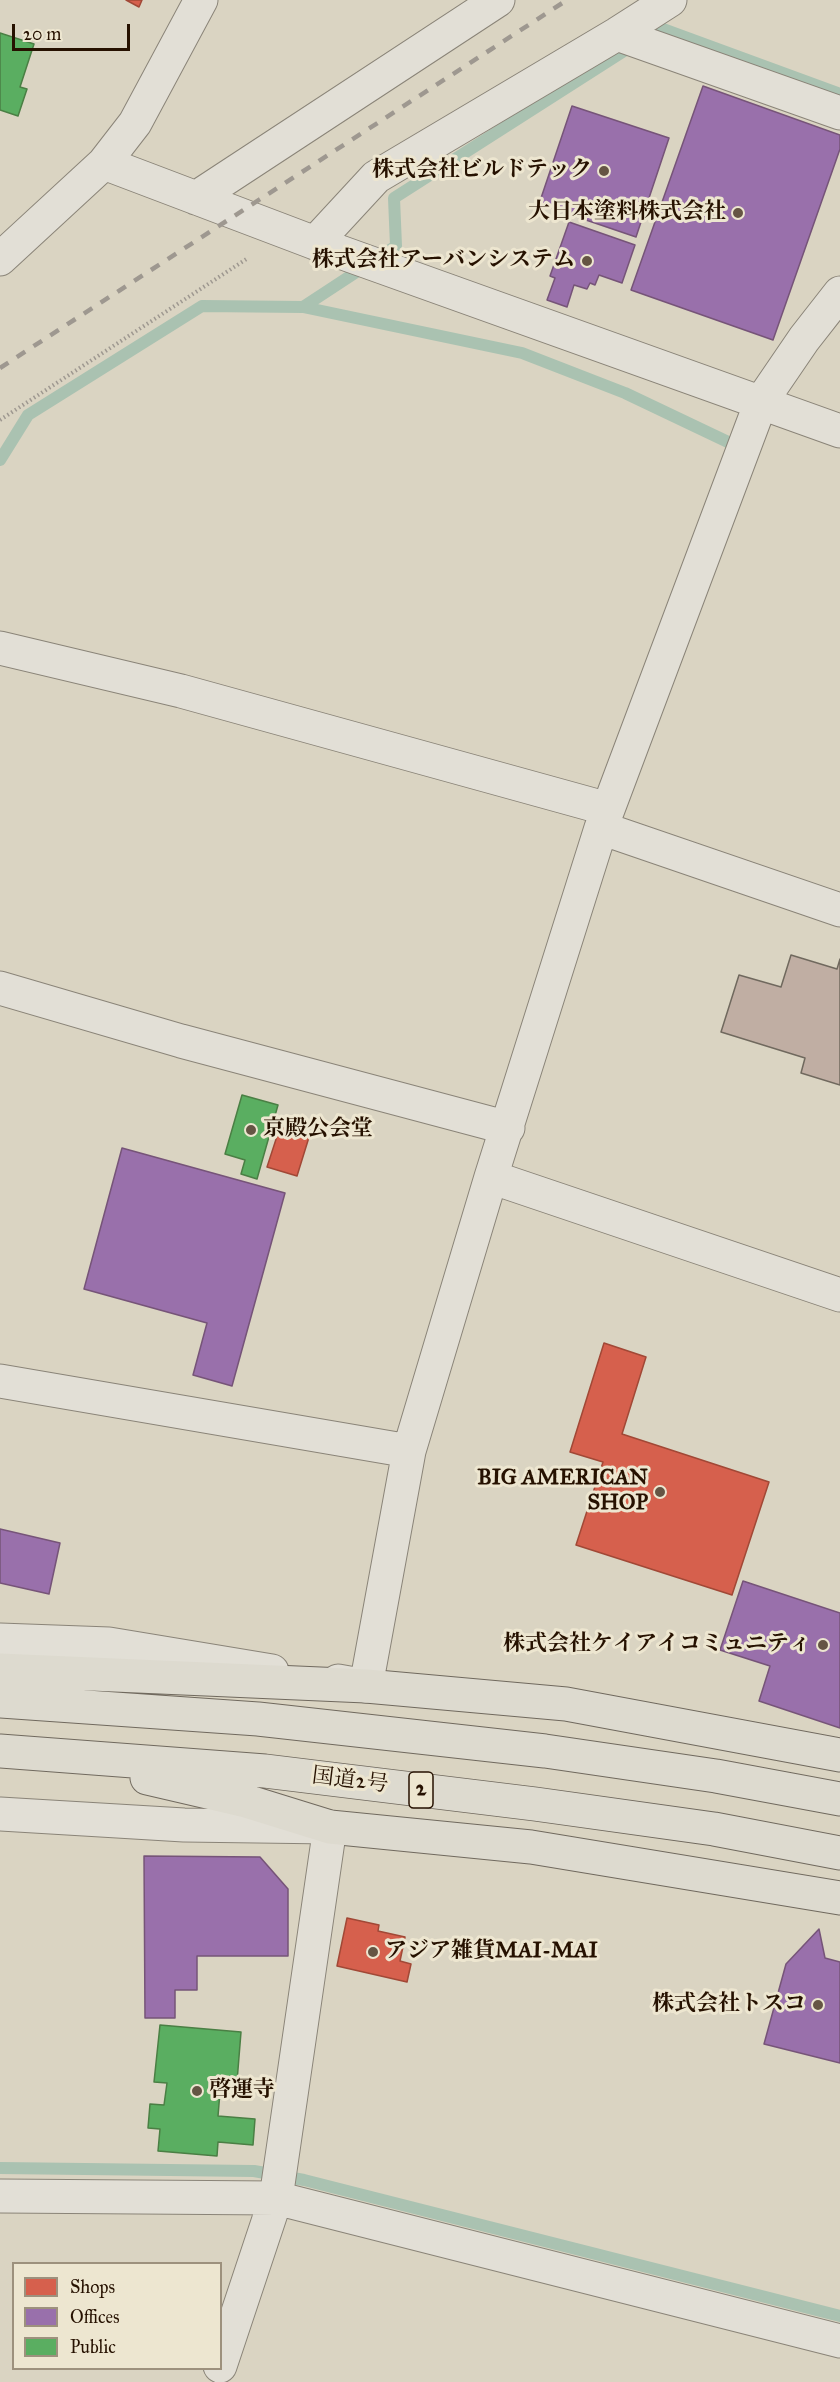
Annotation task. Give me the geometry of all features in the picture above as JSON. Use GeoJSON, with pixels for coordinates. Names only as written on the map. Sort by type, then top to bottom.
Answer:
{"type":"FeatureCollection","features":[{"type":"Feature","properties":{"kind":"highway"},"geometry":{"type":"LineString","coordinates":[[0,1670],[366,1686],[566,1704],[840,1755]]}},
{"type":"Feature","properties":{"kind":"highway","name":"2"},"geometry":{"type":"LineString","coordinates":[[0,1701],[258,1719],[545,1751],[716,1776],[840,1799]]}},
{"type":"Feature","properties":{"kind":"highway","name":"国道2号"},"geometry":{"type":"LineString","coordinates":[[0,1751],[264,1771],[535,1803],[714,1829],[840,1853]]}},
{"type":"Feature","properties":{"kind":"highway"},"geometry":{"type":"LineString","coordinates":[[34,1752],[246,1801],[330,1827],[531,1847],[840,1898]]}},
{"type":"Feature","properties":{"kind":"street"},"geometry":{"type":"LineString","coordinates":[[5,248],[104,163],[135,123],[201,0]]}},
{"type":"Feature","properties":{"kind":"street"},"geometry":{"type":"LineString","coordinates":[[196,198],[498,0]]}},
{"type":"Feature","properties":{"kind":"street"},"geometry":{"type":"LineString","coordinates":[[302,238],[376,177],[631,39],[670,0]]}},
{"type":"Feature","properties":{"kind":"street"},"geometry":{"type":"LineString","coordinates":[[631,39],[840,113]]}},
{"type":"Feature","properties":{"kind":"street"},"geometry":{"type":"LineString","coordinates":[[104,163],[302,238],[840,431]]}},
{"type":"Feature","properties":{"kind":"street"},"geometry":{"type":"LineString","coordinates":[[0,1640],[109,1644],[366,1686],[409,1451],[491,1177],[604,819],[761,402],[804,339],[840,294]]}},
{"type":"Feature","properties":{"kind":"street"},"geometry":{"type":"LineString","coordinates":[[0,648],[181,691],[604,819],[840,910]]}},
{"type":"Feature","properties":{"kind":"street"},"geometry":{"type":"LineString","coordinates":[[0,988],[181,1041],[508,1128]]}},
{"type":"Feature","properties":{"kind":"street"},"geometry":{"type":"LineString","coordinates":[[491,1177],[840,1295]]}},
{"type":"Feature","properties":{"kind":"street"},"geometry":{"type":"LineString","coordinates":[[0,1382],[409,1451]]}},
{"type":"Feature","properties":{"kind":"street"},"geometry":{"type":"LineString","coordinates":[[0,1814],[184,1825],[330,1827],[277,2184],[222,2361]]}},
{"type":"Feature","properties":{"kind":"street"},"geometry":{"type":"LineString","coordinates":[[0,2196],[277,2184],[840,2341]]}},
{"type":"Feature","properties":{"kind":"path"},"geometry":{"type":"LineString","coordinates":[[0,420],[302,238]]}},
{"type":"Feature","properties":{"kind":"building: Shops"},"geometry":{"type":"Polygon","coordinates":[[[126,0],[142,0],[139,7],[126,0]]]}},
{"type":"Feature","properties":{"kind":"building: Shops"},"geometry":{"type":"Polygon","coordinates":[[[280,1127],[310,1134],[297,1176],[267,1167],[280,1127]]]}},
{"type":"Feature","properties":{"kind":"building: Shops"},"geometry":{"type":"Polygon","coordinates":[[[604,1343],[646,1357],[622,1434],[769,1482],[732,1595],[576,1545],[603,1462],[570,1452],[604,1343]]]}},
{"type":"Feature","properties":{"kind":"building: Shops"},"geometry":{"type":"Polygon","coordinates":[[[347,1918],[379,1925],[378,1931],[405,1937],[400,1961],[411,1964],[407,1982],[337,1966],[347,1918]]]}},
{"type":"Feature","properties":{"kind":"building: Offices"},"geometry":{"type":"Polygon","coordinates":[[[703,86],[840,135],[840,149],[773,340],[631,290],[703,86]]]}},
{"type":"Feature","properties":{"kind":"building: Offices"},"geometry":{"type":"Polygon","coordinates":[[[572,106],[669,138],[636,237],[539,204],[572,106]]]}},
{"type":"Feature","properties":{"kind":"building: Offices"},"geometry":{"type":"Polygon","coordinates":[[[569,222],[635,245],[622,283],[599,275],[595,285],[590,283],[587,289],[574,285],[567,307],[547,300],[555,278],[550,276],[569,222]]]}},
{"type":"Feature","properties":{"kind":"building: Offices"},"geometry":{"type":"Polygon","coordinates":[[[122,1148],[285,1193],[232,1386],[193,1375],[207,1323],[84,1289],[122,1148]]]}},
{"type":"Feature","properties":{"kind":"building: Offices"},"geometry":{"type":"Polygon","coordinates":[[[0,1529],[60,1543],[49,1594],[0,1583],[0,1529]]]}},
{"type":"Feature","properties":{"kind":"building: Offices"},"geometry":{"type":"Polygon","coordinates":[[[743,1581],[840,1613],[840,1728],[759,1701],[770,1666],[720,1650],[743,1581]]]}},
{"type":"Feature","properties":{"kind":"building: Offices"},"geometry":{"type":"Polygon","coordinates":[[[144,1856],[260,1857],[288,1889],[288,1956],[197,1956],[197,1990],[175,1990],[175,2018],[145,2018],[144,1856]]]}},
{"type":"Feature","properties":{"kind":"building: Offices"},"geometry":{"type":"Polygon","coordinates":[[[819,1929],[825,1958],[840,1962],[840,2063],[764,2044],[786,1964],[819,1929]]]}},
{"type":"Feature","properties":{"kind":"building: Public"},"geometry":{"type":"Polygon","coordinates":[[[0,33],[34,44],[20,87],[27,89],[18,116],[0,110],[0,33]]]}},
{"type":"Feature","properties":{"kind":"building: Public","name":"京殿公会堂"},"geometry":{"type":"Polygon","coordinates":[[[242,1095],[278,1105],[257,1179],[241,1174],[245,1160],[225,1154],[242,1095]]]}},
{"type":"Feature","properties":{"kind":"building: Public"},"geometry":{"type":"Polygon","coordinates":[[[160,2025],[241,2032],[236,2094],[220,2092],[218,2116],[255,2119],[253,2145],[218,2142],[217,2156],[158,2151],[160,2129],[148,2128],[150,2104],[164,2105],[167,2083],[154,2082],[160,2025]]]}},
{"type":"Feature","properties":{"kind":"building: Other"},"geometry":{"type":"Polygon","coordinates":[[[791,955],[837,969],[840,959],[840,1085],[801,1073],[805,1058],[721,1032],[739,975],[781,987],[791,955]]]}},
{"type":"Feature","properties":{"kind":"waterway"},"geometry":{"type":"LineString","coordinates":[[303,307],[396,246],[394,198],[660,28],[840,94]]}},
{"type":"Feature","properties":{"kind":"waterway"},"geometry":{"type":"LineString","coordinates":[[0,460],[28,415],[202,306],[303,307],[522,353],[625,393],[728,442]]}},
{"type":"Feature","properties":{"kind":"waterway"},"geometry":{"type":"LineString","coordinates":[[0,2168],[254,2171],[304,2180],[840,2316]]}},
{"type":"Feature","properties":{"kind":"railway"},"geometry":{"type":"LineString","coordinates":[[0,368],[567,0]]}},
{"type":"Feature","properties":{"kind":"place","name":"株式会社ビルドテック"},"geometry":{"type":"Point","coordinates":[604,171]}},
{"type":"Feature","properties":{"kind":"place","name":"大日本塗料株式会社"},"geometry":{"type":"Point","coordinates":[738,213]}},
{"type":"Feature","properties":{"kind":"place","name":"株式会社アーバンシステム"},"geometry":{"type":"Point","coordinates":[587,261]}},
{"type":"Feature","properties":{"kind":"place","name":"京殿公会堂"},"geometry":{"type":"Point","coordinates":[251,1130]}},
{"type":"Feature","properties":{"kind":"place","name":"BIG AMERICAN SHOP"},"geometry":{"type":"Point","coordinates":[660,1492]}},
{"type":"Feature","properties":{"kind":"place","name":"株式会社ケイアイコミュニティ"},"geometry":{"type":"Point","coordinates":[823,1645]}},
{"type":"Feature","properties":{"kind":"place","name":"アジア雑貨MAI-MAI"},"geometry":{"type":"Point","coordinates":[373,1952]}},
{"type":"Feature","properties":{"kind":"place","name":"株式会社トスコ"},"geometry":{"type":"Point","coordinates":[818,2005]}},
{"type":"Feature","properties":{"kind":"place","name":"啓運寺"},"geometry":{"type":"Point","coordinates":[197,2091]}}]}
